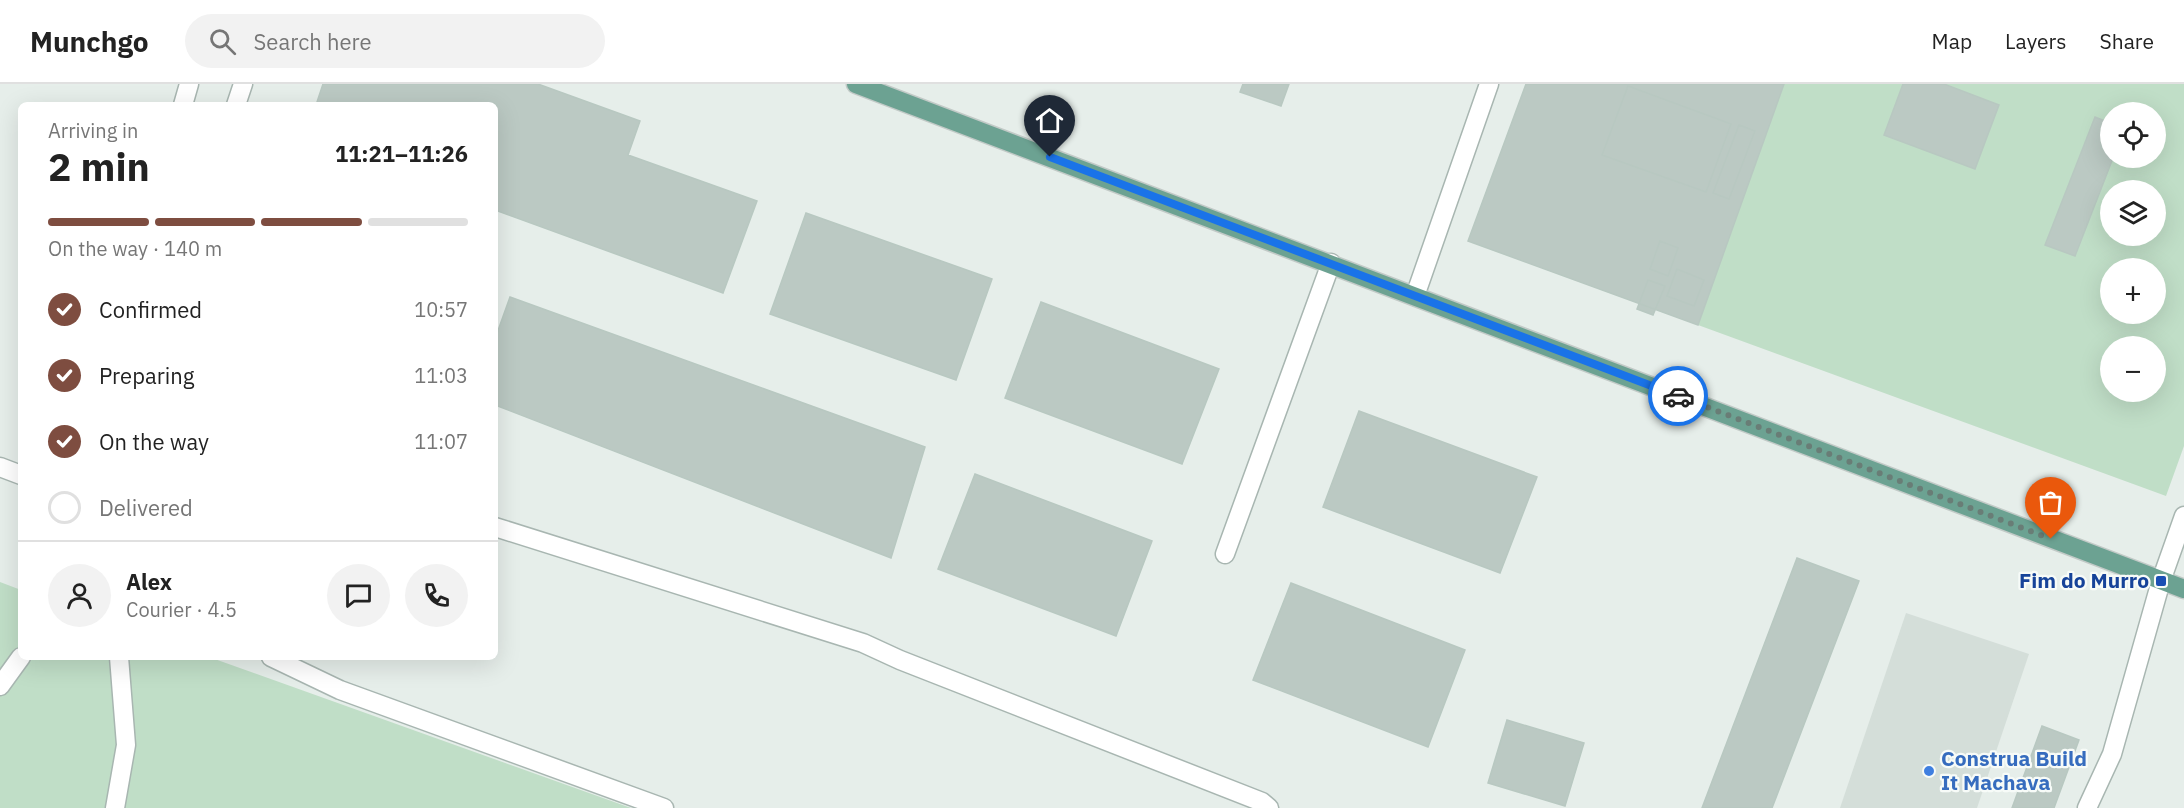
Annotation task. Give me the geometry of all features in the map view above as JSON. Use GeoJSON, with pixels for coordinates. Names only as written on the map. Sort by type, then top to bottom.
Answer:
{"type":"FeatureCollection","features":[{"type":"Feature","properties":{"kind":"main road"},"geometry":{"type":"LineString","coordinates":[[856,84],[2184,589]]}},
{"type":"Feature","properties":{"kind":"street"},"geometry":{"type":"LineString","coordinates":[[184,102],[189,84]]}},
{"type":"Feature","properties":{"kind":"street"},"geometry":{"type":"LineString","coordinates":[[237,102],[243,84]]}},
{"type":"Feature","properties":{"kind":"street"},"geometry":{"type":"LineString","coordinates":[[1415,296],[1489,84]]}},
{"type":"Feature","properties":{"kind":"street"},"geometry":{"type":"LineString","coordinates":[[1225,554],[1331,263]]}},
{"type":"Feature","properties":{"kind":"street"},"geometry":{"type":"LineString","coordinates":[[0,467],[18,474]]}},
{"type":"Feature","properties":{"kind":"street"},"geometry":{"type":"LineString","coordinates":[[2087,808],[2112,754],[2161,581],[2184,516]]}},
{"type":"Feature","properties":{"kind":"street"},"geometry":{"type":"LineString","coordinates":[[498,528],[863,642],[900,660],[1262,802],[1269,808]]}},
{"type":"Feature","properties":{"kind":"street"},"geometry":{"type":"LineString","coordinates":[[0,686],[19,660]]}},
{"type":"Feature","properties":{"kind":"street"},"geometry":{"type":"LineString","coordinates":[[115,808],[126,745],[119,660]]}},
{"type":"Feature","properties":{"kind":"street"},"geometry":{"type":"LineString","coordinates":[[277,660],[340,690],[664,808]]}},
{"type":"Feature","properties":{"kind":"shaded area"},"geometry":{"type":"Polygon","coordinates":[[[1906,613],[2029,654],[1977,808],[1840,808],[1906,613]]]}},
{"type":"Feature","properties":{"kind":"green space"},"geometry":{"type":"Polygon","coordinates":[[[1784,84],[2184,84],[2184,446],[2166,496],[1698,325],[1784,84]]]}},
{"type":"Feature","properties":{"kind":"green space"},"geometry":{"type":"Polygon","coordinates":[[[0,582],[18,589],[18,660],[217,660],[631,808],[0,808],[0,582]]]}},
{"type":"Feature","properties":{"kind":"building"},"geometry":{"type":"Polygon","coordinates":[[[323,84],[538,84],[640,121],[628,155],[757,201],[723,293],[498,211],[498,102],[317,102],[323,84]]]}},
{"type":"Feature","properties":{"kind":"building"},"geometry":{"type":"Polygon","coordinates":[[[1243,84],[1289,84],[1281,106],[1240,92],[1243,84]]]}},
{"type":"Feature","properties":{"kind":"building"},"geometry":{"type":"Polygon","coordinates":[[[1526,84],[1784,84],[1698,325],[1468,241],[1526,84]]]}},
{"type":"Feature","properties":{"kind":"building"},"geometry":{"type":"Polygon","coordinates":[[[1903,84],[1944,84],[1999,105],[1975,169],[1884,135],[1903,84]]]}},
{"type":"Feature","properties":{"kind":"building"},"geometry":{"type":"Polygon","coordinates":[[[1628,86],[1731,124],[1706,192],[1602,155],[1628,86]]]}},
{"type":"Feature","properties":{"kind":"building"},"geometry":{"type":"Polygon","coordinates":[[[2095,117],[2100,119],[2100,168],[2109,168],[2104,180],[2100,180],[2100,192],[2075,256],[2045,245],[2095,117]]]}},
{"type":"Feature","properties":{"kind":"building"},"geometry":{"type":"Polygon","coordinates":[[[1739,125],[1755,131],[1729,199],[1713,193],[1739,125]]]}},
{"type":"Feature","properties":{"kind":"building"},"geometry":{"type":"Polygon","coordinates":[[[806,213],[992,279],[956,380],[770,314],[806,213]]]}},
{"type":"Feature","properties":{"kind":"building"},"geometry":{"type":"Polygon","coordinates":[[[1660,241],[1678,248],[1668,276],[1650,269],[1660,241]]]}},
{"type":"Feature","properties":{"kind":"building"},"geometry":{"type":"Polygon","coordinates":[[[1677,269],[1704,280],[1694,306],[1667,296],[1677,269]]]}},
{"type":"Feature","properties":{"kind":"building"},"geometry":{"type":"Polygon","coordinates":[[[1648,280],[1665,286],[1653,315],[1637,309],[1648,280]]]}},
{"type":"Feature","properties":{"kind":"building"},"geometry":{"type":"Polygon","coordinates":[[[510,297],[925,447],[891,558],[498,406],[498,331],[510,297]]]}},
{"type":"Feature","properties":{"kind":"building"},"geometry":{"type":"Polygon","coordinates":[[[1041,302],[1219,369],[1182,464],[1005,398],[1041,302]]]}},
{"type":"Feature","properties":{"kind":"building"},"geometry":{"type":"Polygon","coordinates":[[[1359,411],[1537,477],[1500,573],[1323,507],[1359,411]]]}},
{"type":"Feature","properties":{"kind":"building"},"geometry":{"type":"Polygon","coordinates":[[[975,474],[1152,541],[1116,636],[938,569],[975,474]]]}},
{"type":"Feature","properties":{"kind":"building"},"geometry":{"type":"Polygon","coordinates":[[[1797,558],[1859,581],[1772,808],[1702,808],[1797,558]]]}},
{"type":"Feature","properties":{"kind":"building"},"geometry":{"type":"Polygon","coordinates":[[[1291,583],[1465,650],[1428,747],[1253,680],[1291,583]]]}},
{"type":"Feature","properties":{"kind":"building"},"geometry":{"type":"Polygon","coordinates":[[[1507,720],[1584,743],[1565,806],[1488,783],[1507,720]]]}},
{"type":"Feature","properties":{"kind":"building"},"geometry":{"type":"Polygon","coordinates":[[[2042,726],[2079,740],[2054,808],[2012,808],[2042,726]]]}},
{"type":"Feature","properties":{"kind":"way so far"},"geometry":{"type":"LineString","coordinates":[[1678,396],[2051,539]]}},
{"type":"Feature","properties":{"kind":"place","name":"Fim do Murro"},"geometry":{"type":"Point","coordinates":[2161,581]}},
{"type":"Feature","properties":{"kind":"place","name":"Construa Build It Machava"},"geometry":{"type":"Point","coordinates":[1929,771]}},
{"type":"Feature","properties":{"kind":"route"},"geometry":{"type":"LineString","coordinates":[[1050,157],[1678,396]]}}]}
